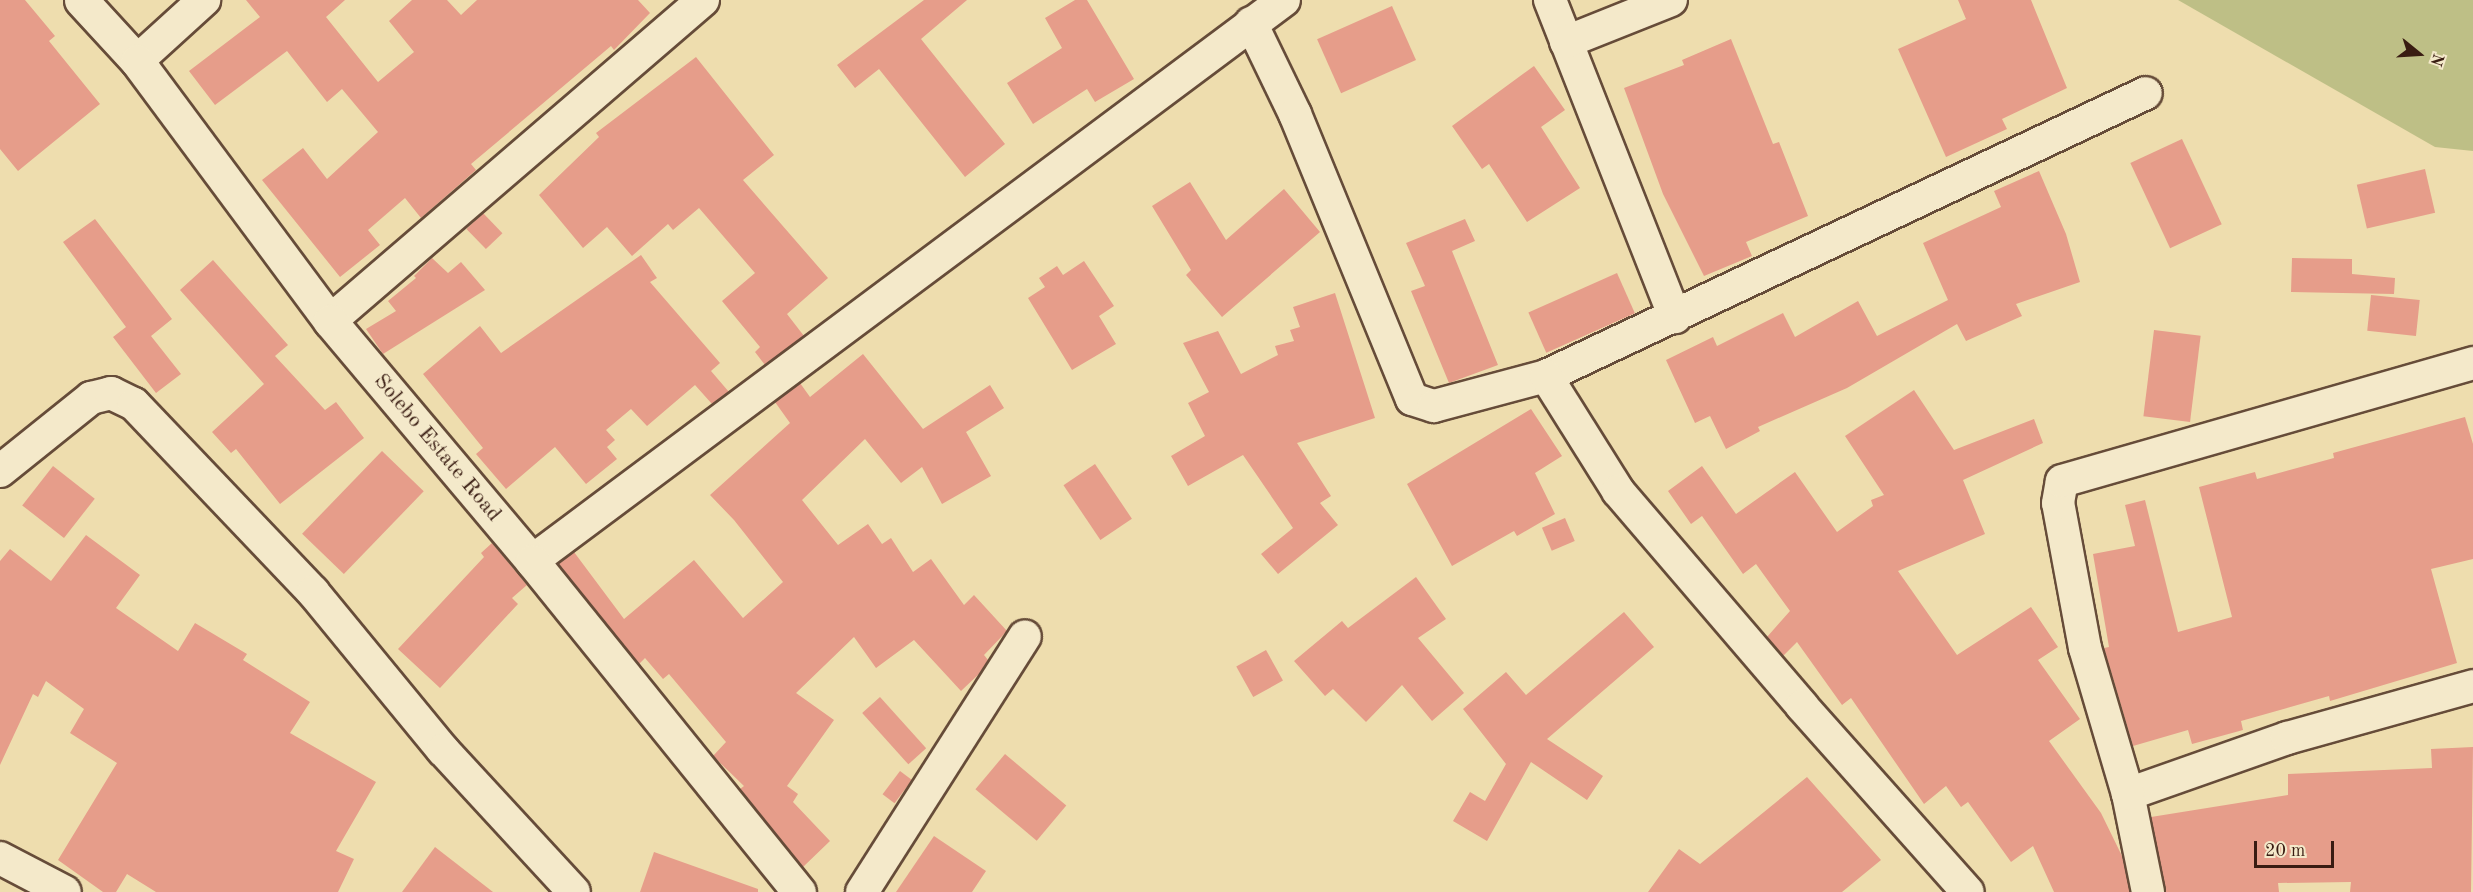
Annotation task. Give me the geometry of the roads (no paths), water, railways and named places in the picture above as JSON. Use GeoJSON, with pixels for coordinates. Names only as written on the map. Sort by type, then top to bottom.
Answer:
{"type":"FeatureCollection","features":[{"type":"Feature","properties":{"kind":"street","name":"Solebo Estate Road"},"geometry":{"type":"LineString","coordinates":[[81,0],[137,61],[330,321],[532,561],[799,892]]}},
{"type":"Feature","properties":{"kind":"street"},"geometry":{"type":"LineString","coordinates":[[137,61],[204,0]]}},
{"type":"Feature","properties":{"kind":"street"},"geometry":{"type":"LineString","coordinates":[[330,321],[703,0]]}},
{"type":"Feature","properties":{"kind":"street"},"geometry":{"type":"LineString","coordinates":[[532,561],[1284,0]]}},
{"type":"Feature","properties":{"kind":"street"},"geometry":{"type":"LineString","coordinates":[[1550,0],[1675,317]]}},
{"type":"Feature","properties":{"kind":"street"},"geometry":{"type":"LineString","coordinates":[[1566,42],[1671,0]]}},
{"type":"Feature","properties":{"kind":"street"},"geometry":{"type":"LineString","coordinates":[[1251,23],[1295,114],[1412,399],[1434,406],[1546,376],[2146,93]]}},
{"type":"Feature","properties":{"kind":"street"},"geometry":{"type":"LineString","coordinates":[[2148,892],[2128,794],[2085,648],[2058,503],[2062,481],[2473,363]]}},
{"type":"Feature","properties":{"kind":"street"},"geometry":{"type":"LineString","coordinates":[[1546,376],[1618,491],[1802,706],[1968,892]]}},
{"type":"Feature","properties":{"kind":"street"},"geometry":{"type":"LineString","coordinates":[[0,471],[91,398],[111,393],[135,404],[313,592],[443,750],[574,892]]}},
{"type":"Feature","properties":{"kind":"street"},"geometry":{"type":"LineString","coordinates":[[862,892],[1025,636]]}},
{"type":"Feature","properties":{"kind":"street"},"geometry":{"type":"LineString","coordinates":[[2128,794],[2287,738],[2473,686]]}},
{"type":"Feature","properties":{"kind":"street"},"geometry":{"type":"LineString","coordinates":[[0,858],[65,892]]}}]}
